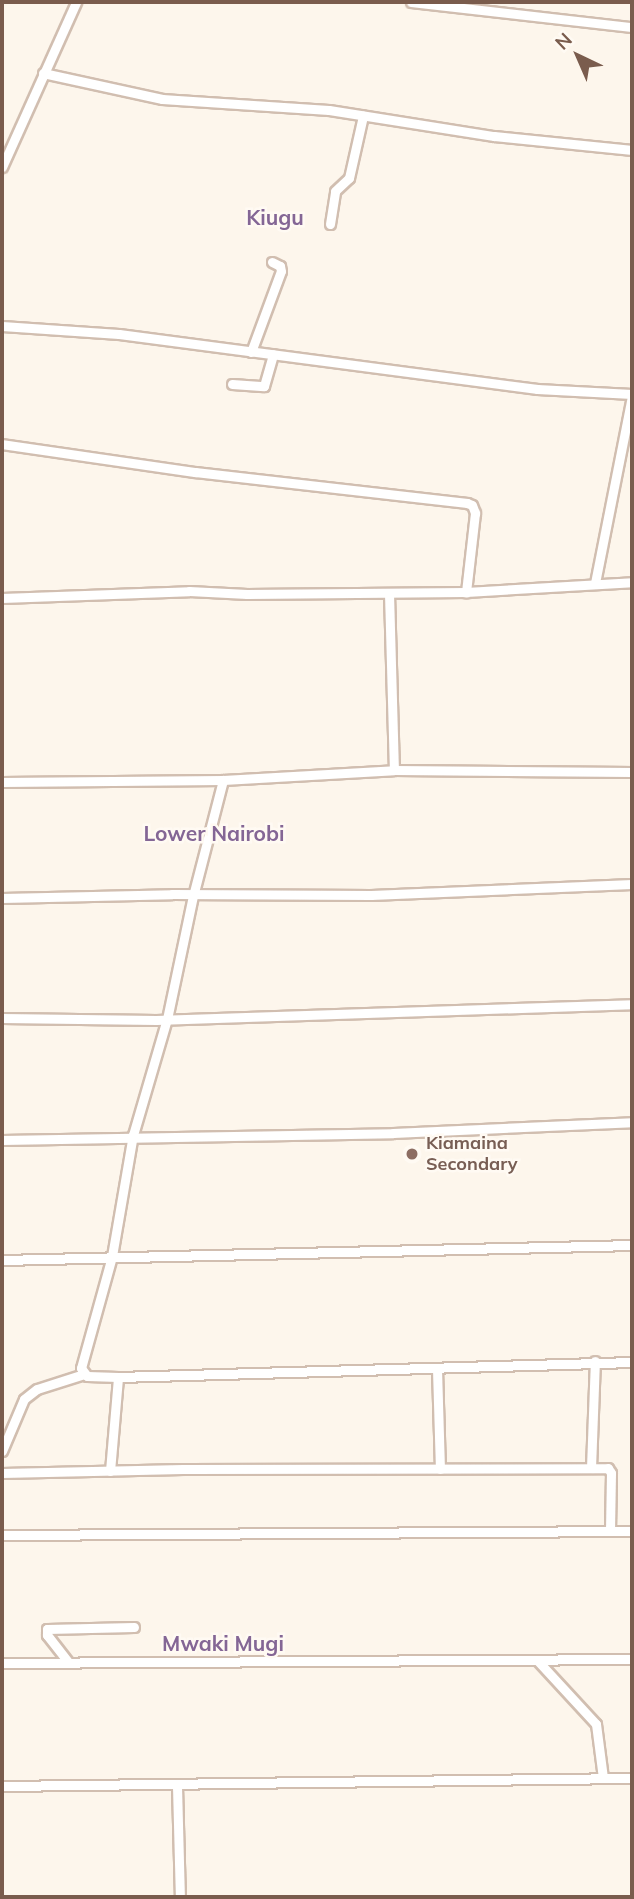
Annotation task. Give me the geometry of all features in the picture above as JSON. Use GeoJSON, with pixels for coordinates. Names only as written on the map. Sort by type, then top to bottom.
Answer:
{"type":"FeatureCollection","features":[{"type":"Feature","properties":{"kind":"street"},"geometry":{"type":"LineString","coordinates":[[2,166],[76,2]]}},
{"type":"Feature","properties":{"kind":"street"},"geometry":{"type":"LineString","coordinates":[[417,2],[632,27]]}},
{"type":"Feature","properties":{"kind":"street"},"geometry":{"type":"LineString","coordinates":[[43,73],[162,99],[277,105],[494,136],[632,149]]}},
{"type":"Feature","properties":{"kind":"street"},"geometry":{"type":"LineString","coordinates":[[330,224],[335,191],[349,178],[363,116]]}},
{"type":"Feature","properties":{"kind":"street"},"geometry":{"type":"LineString","coordinates":[[251,352],[281,271],[280,266],[272,262]]}},
{"type":"Feature","properties":{"kind":"street"},"geometry":{"type":"LineString","coordinates":[[2,326],[119,334],[478,382],[632,395],[612,510],[594,583]]}},
{"type":"Feature","properties":{"kind":"street"},"geometry":{"type":"LineString","coordinates":[[232,384],[264,386],[273,354]]}},
{"type":"Feature","properties":{"kind":"street"},"geometry":{"type":"LineString","coordinates":[[2,444],[195,472],[416,495],[467,503],[472,505],[475,513],[466,592]]}},
{"type":"Feature","properties":{"kind":"street"},"geometry":{"type":"LineString","coordinates":[[2,598],[189,592],[466,592],[632,582]]}},
{"type":"Feature","properties":{"kind":"street"},"geometry":{"type":"LineString","coordinates":[[388,593],[394,770]]}},
{"type":"Feature","properties":{"kind":"street"},"geometry":{"type":"LineString","coordinates":[[2,782],[223,780],[394,770],[632,772]]}},
{"type":"Feature","properties":{"kind":"street"},"geometry":{"type":"LineString","coordinates":[[84,1374],[81,1368],[112,1256],[133,1136],[167,1019],[193,896],[223,780]]}},
{"type":"Feature","properties":{"kind":"street"},"geometry":{"type":"LineString","coordinates":[[2,898],[371,895],[632,884]]}},
{"type":"Feature","properties":{"kind":"street"},"geometry":{"type":"LineString","coordinates":[[2,1018],[167,1019],[632,1004]]}},
{"type":"Feature","properties":{"kind":"street"},"geometry":{"type":"LineString","coordinates":[[2,1140],[381,1133],[632,1122]]}},
{"type":"Feature","properties":{"kind":"street"},"geometry":{"type":"LineString","coordinates":[[2,1261],[112,1256],[213,1257],[632,1245]]}},
{"type":"Feature","properties":{"kind":"street"},"geometry":{"type":"LineString","coordinates":[[591,1468],[595,1362]]}},
{"type":"Feature","properties":{"kind":"street"},"geometry":{"type":"LineString","coordinates":[[2,1451],[24,1399],[37,1389],[84,1374],[118,1377],[632,1362]]}},
{"type":"Feature","properties":{"kind":"street"},"geometry":{"type":"LineString","coordinates":[[438,1369],[440,1469]]}},
{"type":"Feature","properties":{"kind":"street"},"geometry":{"type":"LineString","coordinates":[[110,1472],[118,1377]]}},
{"type":"Feature","properties":{"kind":"street"},"geometry":{"type":"LineString","coordinates":[[2,1473],[608,1468],[611,1473],[610,1531]]}},
{"type":"Feature","properties":{"kind":"street"},"geometry":{"type":"LineString","coordinates":[[2,1535],[632,1531]]}},
{"type":"Feature","properties":{"kind":"street"},"geometry":{"type":"LineString","coordinates":[[69,1663],[47,1635],[47,1629],[134,1627]]}},
{"type":"Feature","properties":{"kind":"street"},"geometry":{"type":"LineString","coordinates":[[2,1663],[632,1659]]}},
{"type":"Feature","properties":{"kind":"street"},"geometry":{"type":"LineString","coordinates":[[537,1660],[596,1724],[603,1778]]}},
{"type":"Feature","properties":{"kind":"street"},"geometry":{"type":"LineString","coordinates":[[2,1787],[632,1778]]}},
{"type":"Feature","properties":{"kind":"street"},"geometry":{"type":"LineString","coordinates":[[177,1786],[180,1897]]}},
{"type":"Feature","properties":{"kind":"place","name":"Kiamaina Secondary"},"geometry":{"type":"Point","coordinates":[412,1154]}},
{"type":"Feature","properties":{"kind":"district","name":"Kiugu"},"geometry":{"type":"Point","coordinates":[275,217]}},
{"type":"Feature","properties":{"kind":"district","name":"Lower Nairobi"},"geometry":{"type":"Point","coordinates":[214,833]}},
{"type":"Feature","properties":{"kind":"district","name":"Mwaki Mugi"},"geometry":{"type":"Point","coordinates":[223,1643]}}]}
